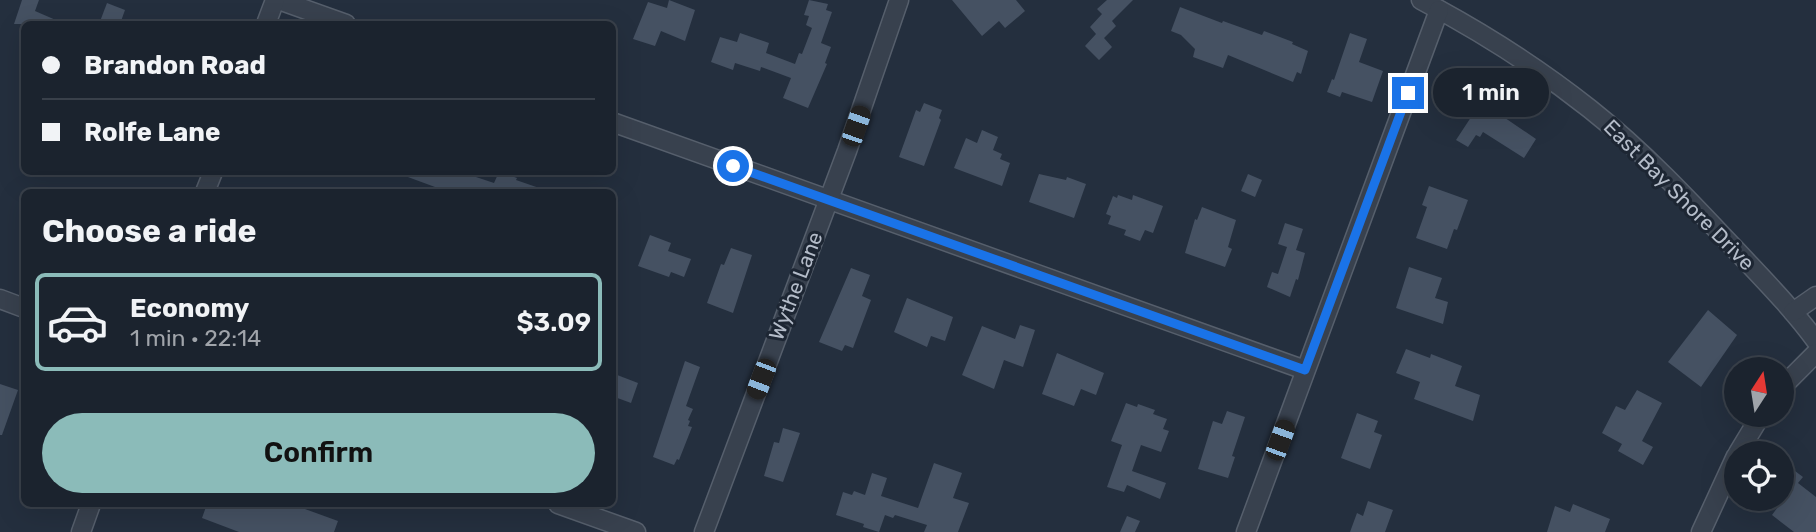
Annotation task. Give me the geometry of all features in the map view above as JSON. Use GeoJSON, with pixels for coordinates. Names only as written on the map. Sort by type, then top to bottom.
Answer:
{"type":"FeatureCollection","features":[{"type":"Feature","properties":{"kind":"street"},"geometry":{"type":"LineString","coordinates":[[267,21],[277,0],[337,21]]}},
{"type":"Feature","properties":{"kind":"street","name":"Wythe Lane"},"geometry":{"type":"LineString","coordinates":[[704,532],[828,201],[899,0]]}},
{"type":"Feature","properties":{"kind":"street","name":"East Bay Shore Drive"},"geometry":{"type":"LineString","coordinates":[[1420,0],[1472,27],[1550,78],[1601,117],[1640,151],[1695,206],[1793,312],[1816,341]]}},
{"type":"Feature","properties":{"kind":"street"},"geometry":{"type":"LineString","coordinates":[[1246,532],[1439,10]]}},
{"type":"Feature","properties":{"kind":"street"},"geometry":{"type":"LineString","coordinates":[[616,123],[1305,370]]}},
{"type":"Feature","properties":{"kind":"street"},"geometry":{"type":"LineString","coordinates":[[1793,312],[1816,296]]}},
{"type":"Feature","properties":{"kind":"street"},"geometry":{"type":"LineString","coordinates":[[0,299],[21,308]]}},
{"type":"Feature","properties":{"kind":"street"},"geometry":{"type":"LineString","coordinates":[[1794,375],[1816,353]]}},
{"type":"Feature","properties":{"kind":"street"},"geometry":{"type":"LineString","coordinates":[[1701,532],[1724,483]]}},
{"type":"Feature","properties":{"kind":"street"},"geometry":{"type":"LineString","coordinates":[[81,532],[90,507]]}},
{"type":"Feature","properties":{"kind":"street"},"geometry":{"type":"LineString","coordinates":[[566,507],[636,532]]}},
{"type":"Feature","properties":{"kind":"building"},"geometry":{"type":"Polygon","coordinates":[[[22,0],[39,0],[35,11],[58,21],[21,21],[21,24],[14,24],[22,0]]]}},
{"type":"Feature","properties":{"kind":"building"},"geometry":{"type":"Polygon","coordinates":[[[669,0],[695,10],[685,41],[661,31],[655,46],[633,39],[648,2],[667,8],[669,0]]]}},
{"type":"Feature","properties":{"kind":"building"},"geometry":{"type":"Polygon","coordinates":[[[809,0],[828,4],[826,10],[832,12],[821,43],[831,47],[825,63],[827,64],[808,108],[783,98],[791,78],[761,67],[760,71],[735,63],[733,70],[711,62],[720,37],[737,42],[740,33],[769,43],[766,53],[795,64],[812,28],[806,25],[809,16],[804,15],[809,0]]]}},
{"type":"Feature","properties":{"kind":"building"},"geometry":{"type":"Polygon","coordinates":[[[952,0],[1016,0],[1025,11],[1005,28],[999,21],[982,36],[952,0]]]}},
{"type":"Feature","properties":{"kind":"building"},"geometry":{"type":"Polygon","coordinates":[[[1107,0],[1133,0],[1112,21],[1116,26],[1104,38],[1112,47],[1099,60],[1085,46],[1096,34],[1090,27],[1102,14],[1097,9],[1107,0]]]}},
{"type":"Feature","properties":{"kind":"building"},"geometry":{"type":"Polygon","coordinates":[[[107,3],[125,10],[121,21],[100,21],[107,3]]]}},
{"type":"Feature","properties":{"kind":"building"},"geometry":{"type":"Polygon","coordinates":[[[1180,7],[1222,23],[1223,21],[1262,35],[1264,31],[1293,42],[1292,44],[1308,51],[1301,74],[1297,72],[1293,82],[1228,55],[1223,68],[1193,57],[1195,49],[1181,35],[1171,31],[1180,7]]]}},
{"type":"Feature","properties":{"kind":"building"},"geometry":{"type":"Polygon","coordinates":[[[1350,33],[1367,39],[1359,62],[1383,71],[1372,102],[1342,92],[1340,97],[1327,92],[1332,79],[1334,80],[1350,33]]]}},
{"type":"Feature","properties":{"kind":"building"},"geometry":{"type":"Polygon","coordinates":[[[924,103],[942,110],[939,118],[941,120],[924,166],[899,157],[916,110],[920,112],[924,103]]]}},
{"type":"Feature","properties":{"kind":"building"},"geometry":{"type":"Polygon","coordinates":[[[1479,105],[1487,111],[1489,107],[1536,139],[1524,158],[1483,132],[1480,137],[1476,135],[1468,147],[1456,140],[1479,105]]]}},
{"type":"Feature","properties":{"kind":"building"},"geometry":{"type":"Polygon","coordinates":[[[982,130],[998,137],[993,150],[1002,154],[1000,159],[1010,163],[1002,186],[954,168],[966,138],[977,143],[982,130]]]}},
{"type":"Feature","properties":{"kind":"building"},"geometry":{"type":"Polygon","coordinates":[[[1039,174],[1066,180],[1067,177],[1086,184],[1074,218],[1029,202],[1039,174]]]}},
{"type":"Feature","properties":{"kind":"building"},"geometry":{"type":"Polygon","coordinates":[[[1248,174],[1262,180],[1255,197],[1241,191],[1248,174]]]}},
{"type":"Feature","properties":{"kind":"building"},"geometry":{"type":"Polygon","coordinates":[[[402,175],[470,175],[494,183],[498,175],[509,175],[542,189],[434,189],[435,187],[402,175]]]}},
{"type":"Feature","properties":{"kind":"building"},"geometry":{"type":"Polygon","coordinates":[[[1429,186],[1468,200],[1447,249],[1416,238],[1427,207],[1422,205],[1429,186]]]}},
{"type":"Feature","properties":{"kind":"building"},"geometry":{"type":"Polygon","coordinates":[[[1118,195],[1132,200],[1133,195],[1163,206],[1153,233],[1145,230],[1140,241],[1124,235],[1126,230],[1108,224],[1111,216],[1106,214],[1113,196],[1117,198],[1118,195]]]}},
{"type":"Feature","properties":{"kind":"building"},"geometry":{"type":"Polygon","coordinates":[[[1202,207],[1236,220],[1228,247],[1232,249],[1225,267],[1185,253],[1195,219],[1197,220],[1202,207]]]}},
{"type":"Feature","properties":{"kind":"building"},"geometry":{"type":"Polygon","coordinates":[[[1285,223],[1303,229],[1296,250],[1305,253],[1290,297],[1267,287],[1272,272],[1278,274],[1287,247],[1278,244],[1285,223]]]}},
{"type":"Feature","properties":{"kind":"building"},"geometry":{"type":"Polygon","coordinates":[[[650,235],[671,243],[668,251],[691,259],[684,277],[671,272],[669,277],[638,266],[650,235]]]}},
{"type":"Feature","properties":{"kind":"building"},"geometry":{"type":"Polygon","coordinates":[[[731,248],[752,255],[733,313],[707,303],[721,264],[724,265],[731,248]]]}},
{"type":"Feature","properties":{"kind":"building"},"geometry":{"type":"Polygon","coordinates":[[[1409,267],[1442,278],[1435,298],[1448,302],[1443,324],[1396,308],[1409,267]]]}},
{"type":"Feature","properties":{"kind":"building"},"geometry":{"type":"Polygon","coordinates":[[[851,268],[870,275],[862,296],[871,300],[853,348],[845,345],[842,351],[819,342],[851,268]]]}},
{"type":"Feature","properties":{"kind":"building"},"geometry":{"type":"Polygon","coordinates":[[[907,298],[953,317],[945,341],[931,336],[927,347],[894,332],[907,298]]]}},
{"type":"Feature","properties":{"kind":"building"},"geometry":{"type":"Polygon","coordinates":[[[1708,310],[1737,335],[1701,387],[1668,362],[1708,310]]]}},
{"type":"Feature","properties":{"kind":"building"},"geometry":{"type":"Polygon","coordinates":[[[1020,325],[1035,330],[1023,367],[1004,360],[994,389],[962,375],[982,326],[1015,339],[1020,325]]]}},
{"type":"Feature","properties":{"kind":"building"},"geometry":{"type":"Polygon","coordinates":[[[1406,349],[1430,358],[1431,354],[1462,366],[1455,386],[1480,395],[1473,421],[1414,399],[1420,382],[1396,373],[1406,349]]]}},
{"type":"Feature","properties":{"kind":"building"},"geometry":{"type":"Polygon","coordinates":[[[1057,353],[1104,373],[1096,395],[1081,389],[1074,406],[1042,394],[1057,353]]]}},
{"type":"Feature","properties":{"kind":"building"},"geometry":{"type":"Polygon","coordinates":[[[685,361],[700,367],[686,406],[693,409],[688,420],[688,426],[692,427],[679,460],[677,459],[674,465],[653,457],[685,361]]]}},
{"type":"Feature","properties":{"kind":"building"},"geometry":{"type":"Polygon","coordinates":[[[616,375],[638,383],[631,403],[616,397],[616,375]]]}},
{"type":"Feature","properties":{"kind":"building"},"geometry":{"type":"Polygon","coordinates":[[[0,384],[18,390],[2,435],[0,435],[0,384]]]}},
{"type":"Feature","properties":{"kind":"building"},"geometry":{"type":"Polygon","coordinates":[[[1637,390],[1662,403],[1642,441],[1653,447],[1643,465],[1618,451],[1622,444],[1602,433],[1616,406],[1625,410],[1637,390]]]}},
{"type":"Feature","properties":{"kind":"building"},"geometry":{"type":"Polygon","coordinates":[[[1126,403],[1155,410],[1153,414],[1167,419],[1163,429],[1169,431],[1161,452],[1141,445],[1132,471],[1166,483],[1160,499],[1127,485],[1124,492],[1107,487],[1122,445],[1111,441],[1126,403]]]}},
{"type":"Feature","properties":{"kind":"building"},"geometry":{"type":"Polygon","coordinates":[[[1227,411],[1245,417],[1228,478],[1198,469],[1213,421],[1222,424],[1227,411]]]}},
{"type":"Feature","properties":{"kind":"building"},"geometry":{"type":"Polygon","coordinates":[[[1357,413],[1378,421],[1374,432],[1382,435],[1370,469],[1341,458],[1357,413]]]}},
{"type":"Feature","properties":{"kind":"building"},"geometry":{"type":"Polygon","coordinates":[[[783,428],[800,433],[783,482],[764,476],[774,442],[779,443],[783,428]]]}},
{"type":"Feature","properties":{"kind":"building"},"geometry":{"type":"Polygon","coordinates":[[[934,463],[962,473],[953,498],[969,503],[958,532],[924,532],[927,525],[895,515],[893,518],[885,515],[879,532],[836,515],[843,492],[852,495],[854,491],[865,495],[872,473],[887,478],[881,496],[918,508],[934,463]]]}},
{"type":"Feature","properties":{"kind":"building"},"geometry":{"type":"Polygon","coordinates":[[[1794,470],[1803,477],[1798,483],[1816,497],[1816,532],[1794,532],[1772,515],[1775,511],[1794,511],[1794,470]]]}},
{"type":"Feature","properties":{"kind":"building"},"geometry":{"type":"Polygon","coordinates":[[[1368,501],[1393,510],[1385,532],[1350,532],[1357,513],[1363,516],[1368,501]]]}},
{"type":"Feature","properties":{"kind":"building"},"geometry":{"type":"Polygon","coordinates":[[[1573,504],[1610,519],[1605,532],[1547,532],[1555,506],[1570,512],[1573,504]]]}},
{"type":"Feature","properties":{"kind":"building"},"geometry":{"type":"Polygon","coordinates":[[[206,507],[306,507],[305,509],[338,521],[334,532],[239,532],[202,518],[206,507]]]}},
{"type":"Feature","properties":{"kind":"building"},"geometry":{"type":"Polygon","coordinates":[[[1127,516],[1140,521],[1135,532],[1120,532],[1127,516]]]}},
{"type":"Feature","properties":{"kind":"route"},"geometry":{"type":"LineString","coordinates":[[733,166],[1305,370],[1408,93]]}}]}
